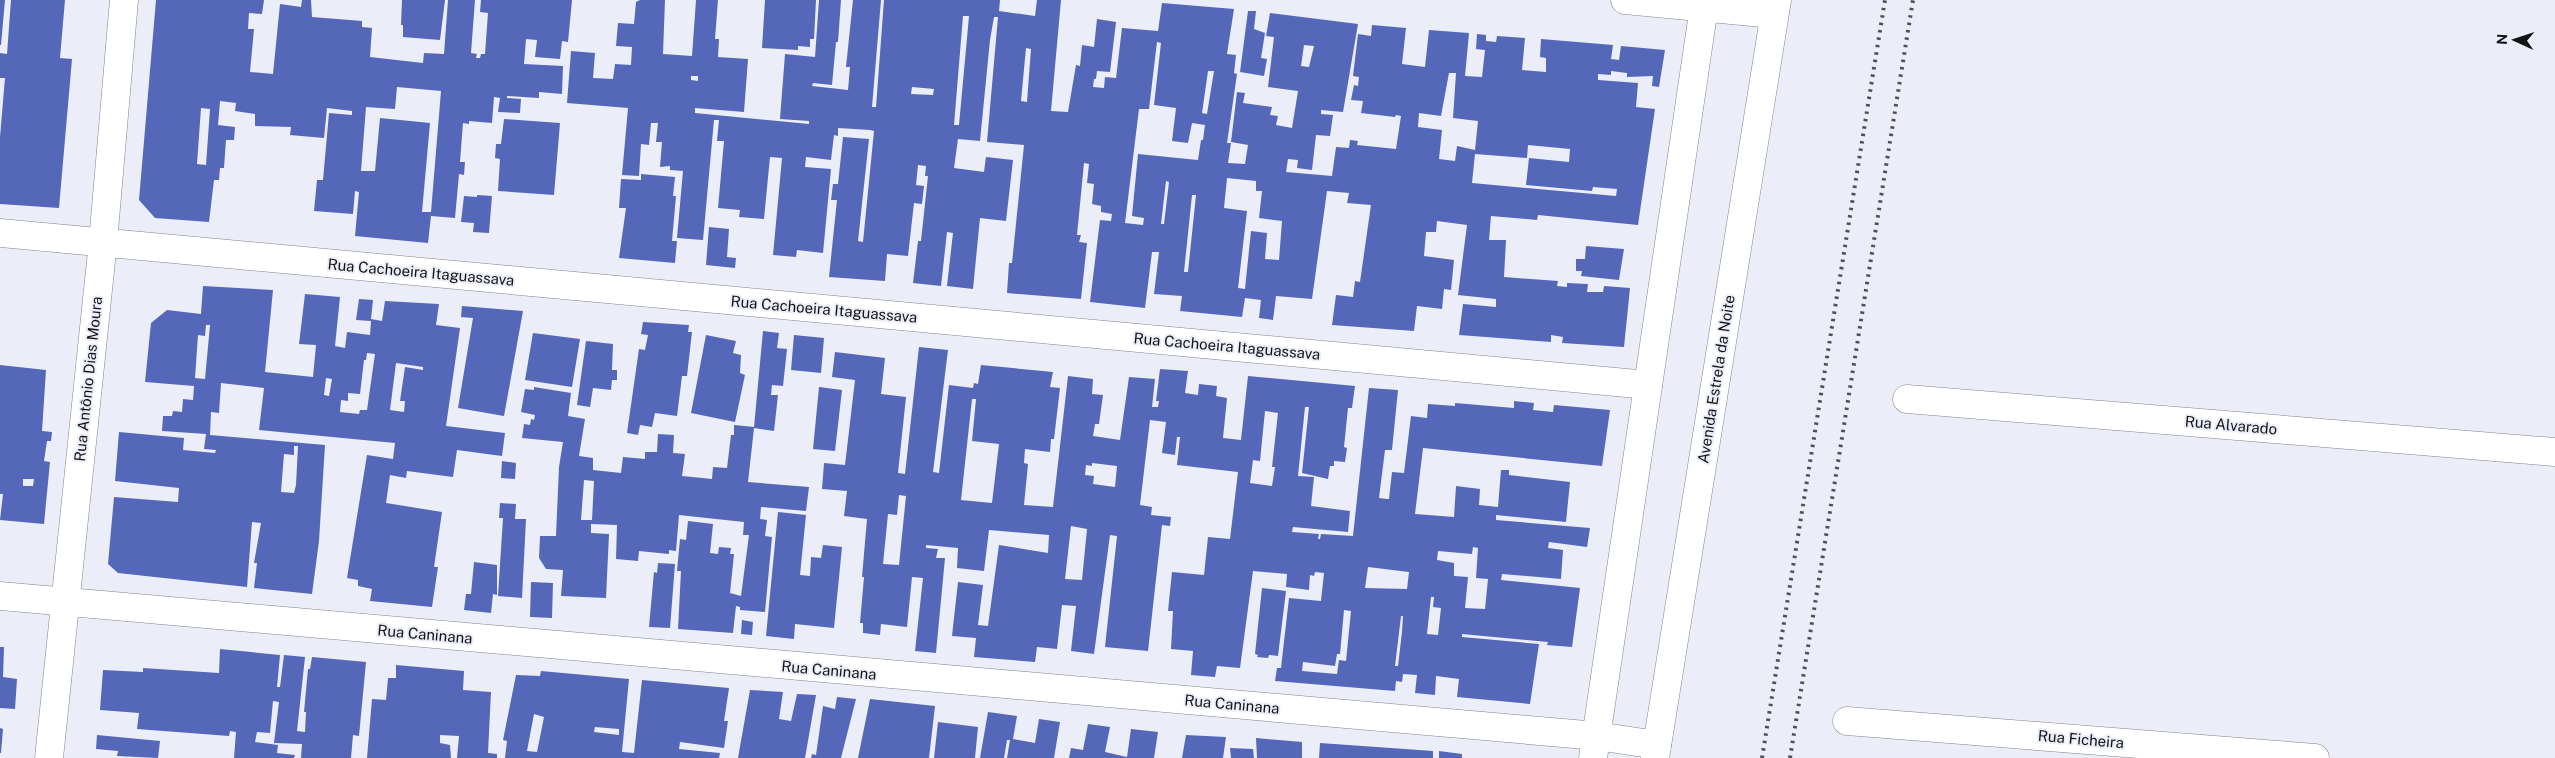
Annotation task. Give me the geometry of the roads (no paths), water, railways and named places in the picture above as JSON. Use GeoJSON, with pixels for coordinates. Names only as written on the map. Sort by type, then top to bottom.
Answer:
{"type":"FeatureCollection","features":[{"type":"Feature","properties":{"kind":"street","name":"Rua Antônio Dias Moura"},"geometry":{"type":"LineString","coordinates":[[49,758],[102,242],[124,0]]}},
{"type":"Feature","properties":{"kind":"street"},"geometry":{"type":"LineString","coordinates":[[1625,0],[1776,7]]}},
{"type":"Feature","properties":{"kind":"street"},"geometry":{"type":"LineString","coordinates":[[1595,747],[1704,4]]}},
{"type":"Feature","properties":{"kind":"street","name":"Avenida Estrela da Noite"},"geometry":{"type":"LineString","coordinates":[[1656,752],[1776,7]]}},
{"type":"Feature","properties":{"kind":"street","name":"Rua Cachoeira Itaguassava"},"geometry":{"type":"LineString","coordinates":[[0,233],[1648,385]]}},
{"type":"Feature","properties":{"kind":"street","name":"Rua Alvarado"},"geometry":{"type":"LineString","coordinates":[[1907,398],[2555,452]]}},
{"type":"Feature","properties":{"kind":"street","name":"Rua Caninana"},"geometry":{"type":"LineString","coordinates":[[0,596],[1656,752]]}},
{"type":"Feature","properties":{"kind":"street","name":"Rua Ficheira"},"geometry":{"type":"LineString","coordinates":[[1847,721],[2315,758]]}},
{"type":"Feature","properties":{"kind":"railway"},"geometry":{"type":"LineString","coordinates":[[1762,758],[1885,0]]}},
{"type":"Feature","properties":{"kind":"railway"},"geometry":{"type":"LineString","coordinates":[[1790,758],[1913,0]]}}]}
